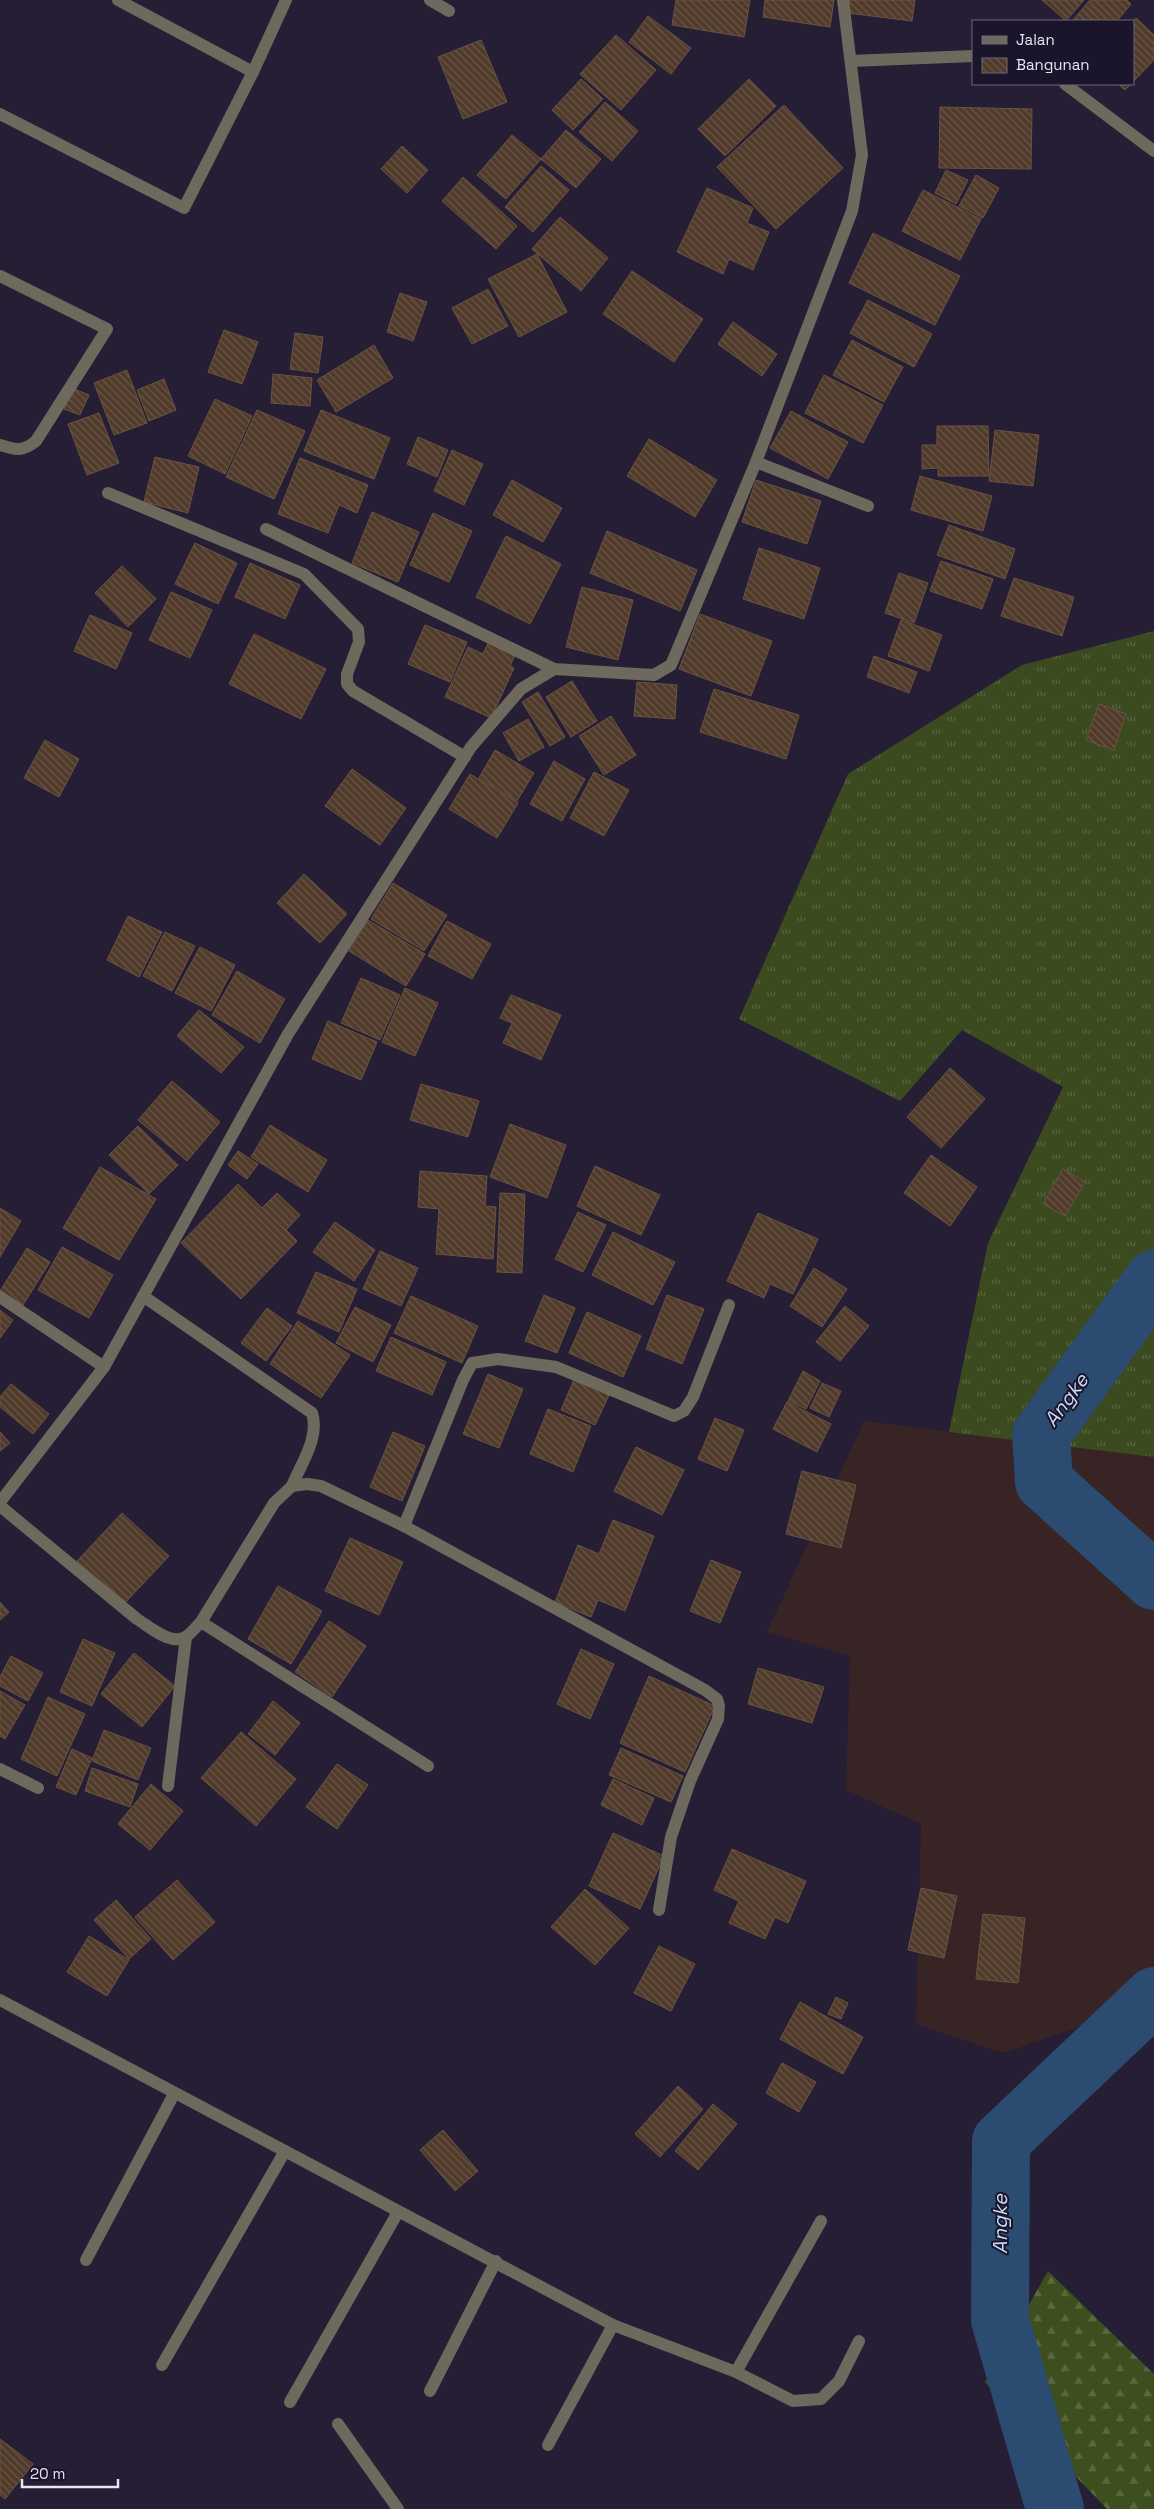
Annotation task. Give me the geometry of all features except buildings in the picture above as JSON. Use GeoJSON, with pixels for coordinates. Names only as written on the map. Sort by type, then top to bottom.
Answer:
{"type":"FeatureCollection","features":[{"type":"Feature","properties":{"kind":"street"},"geometry":{"type":"LineString","coordinates":[[118,0],[253,72]]}},
{"type":"Feature","properties":{"kind":"street"},"geometry":{"type":"LineString","coordinates":[[0,114],[184,208],[253,72],[286,0]]}},
{"type":"Feature","properties":{"kind":"street"},"geometry":{"type":"LineString","coordinates":[[430,0],[449,11]]}},
{"type":"Feature","properties":{"kind":"street"},"geometry":{"type":"LineString","coordinates":[[266,529],[554,669],[654,675],[672,665],[756,462],[852,211],[862,155],[843,0]]}},
{"type":"Feature","properties":{"kind":"street"},"geometry":{"type":"LineString","coordinates":[[851,61],[972,56]]}},
{"type":"Feature","properties":{"kind":"street"},"geometry":{"type":"LineString","coordinates":[[1066,85],[1154,151]]}},
{"type":"Feature","properties":{"kind":"street"},"geometry":{"type":"LineString","coordinates":[[0,276],[107,329],[36,441],[27,448],[16,450],[0,445]]}},
{"type":"Feature","properties":{"kind":"street"},"geometry":{"type":"LineString","coordinates":[[756,462],[868,506]]}},
{"type":"Feature","properties":{"kind":"street"},"geometry":{"type":"LineString","coordinates":[[108,493],[304,574],[358,629],[359,642],[346,674],[347,684],[353,691],[465,757]]}},
{"type":"Feature","properties":{"kind":"street"},"geometry":{"type":"LineString","coordinates":[[186,1638],[174,1639],[168,1637],[138,1619],[0,1504],[104,1367],[288,1034],[465,757],[522,689],[554,669]]}},
{"type":"Feature","properties":{"kind":"street"},"geometry":{"type":"LineString","coordinates":[[143,1296],[312,1413],[315,1423],[314,1433],[292,1486],[274,1503],[201,1622],[186,1638],[168,1786]]}},
{"type":"Feature","properties":{"kind":"street"},"geometry":{"type":"LineString","coordinates":[[0,1297],[104,1367]]}},
{"type":"Feature","properties":{"kind":"street"},"geometry":{"type":"LineString","coordinates":[[404,1526],[463,1380],[472,1363],[498,1359],[556,1367],[674,1416],[684,1411],[693,1397],[729,1305]]}},
{"type":"Feature","properties":{"kind":"street"},"geometry":{"type":"LineString","coordinates":[[292,1486],[307,1484],[321,1486],[404,1526],[705,1690],[717,1699],[719,1706],[718,1719],[690,1781],[671,1837],[659,1910]]}},
{"type":"Feature","properties":{"kind":"street"},"geometry":{"type":"LineString","coordinates":[[201,1622],[428,1766]]}},
{"type":"Feature","properties":{"kind":"street"},"geometry":{"type":"LineString","coordinates":[[0,1769],[38,1788]]}},
{"type":"Feature","properties":{"kind":"street"},"geometry":{"type":"LineString","coordinates":[[0,2000],[398,2212],[496,2261],[613,2325],[736,2372],[793,2402],[821,2400],[839,2381],[860,2341]]}},
{"type":"Feature","properties":{"kind":"street"},"geometry":{"type":"LineString","coordinates":[[86,2260],[174,2094]]}},
{"type":"Feature","properties":{"kind":"street"},"geometry":{"type":"LineString","coordinates":[[162,2365],[285,2151]]}},
{"type":"Feature","properties":{"kind":"street"},"geometry":{"type":"LineString","coordinates":[[290,2402],[398,2212]]}},
{"type":"Feature","properties":{"kind":"street"},"geometry":{"type":"LineString","coordinates":[[736,2372],[821,2221]]}},
{"type":"Feature","properties":{"kind":"street"},"geometry":{"type":"LineString","coordinates":[[430,2391],[496,2261]]}},
{"type":"Feature","properties":{"kind":"street"},"geometry":{"type":"LineString","coordinates":[[548,2445],[613,2325]]}},
{"type":"Feature","properties":{"kind":"street"},"geometry":{"type":"LineString","coordinates":[[338,2424],[398,2509]]}},
{"type":"Feature","properties":{"kind":"shaded area"},"geometry":{"type":"Polygon","coordinates":[[[864,1421],[1154,1457],[1154,2001],[1004,2053],[916,2024],[921,1824],[846,1790],[850,1656],[767,1632],[864,1421]]]}},
{"type":"Feature","properties":{"kind":"green space"},"geometry":{"type":"Polygon","coordinates":[[[1154,631],[1154,1457],[949,1432],[988,1243],[1063,1087],[962,1030],[900,1101],[739,1019],[848,774],[1022,665],[1154,631]]]}},
{"type":"Feature","properties":{"kind":"green space"},"geometry":{"type":"Polygon","coordinates":[[[1048,2271],[1154,2374],[1154,2509],[1107,2509],[985,2382],[1048,2271]]]}},
{"type":"Feature","properties":{"kind":"waterway","name":"Angke"},"geometry":{"type":"LineString","coordinates":[[1154,1279],[1041,1435],[1044,1482],[1154,1581]]}},
{"type":"Feature","properties":{"kind":"waterway","name":"Angke"},"geometry":{"type":"LineString","coordinates":[[1055,2509],[1000,2320],[1001,2141],[1154,1996]]}}]}
